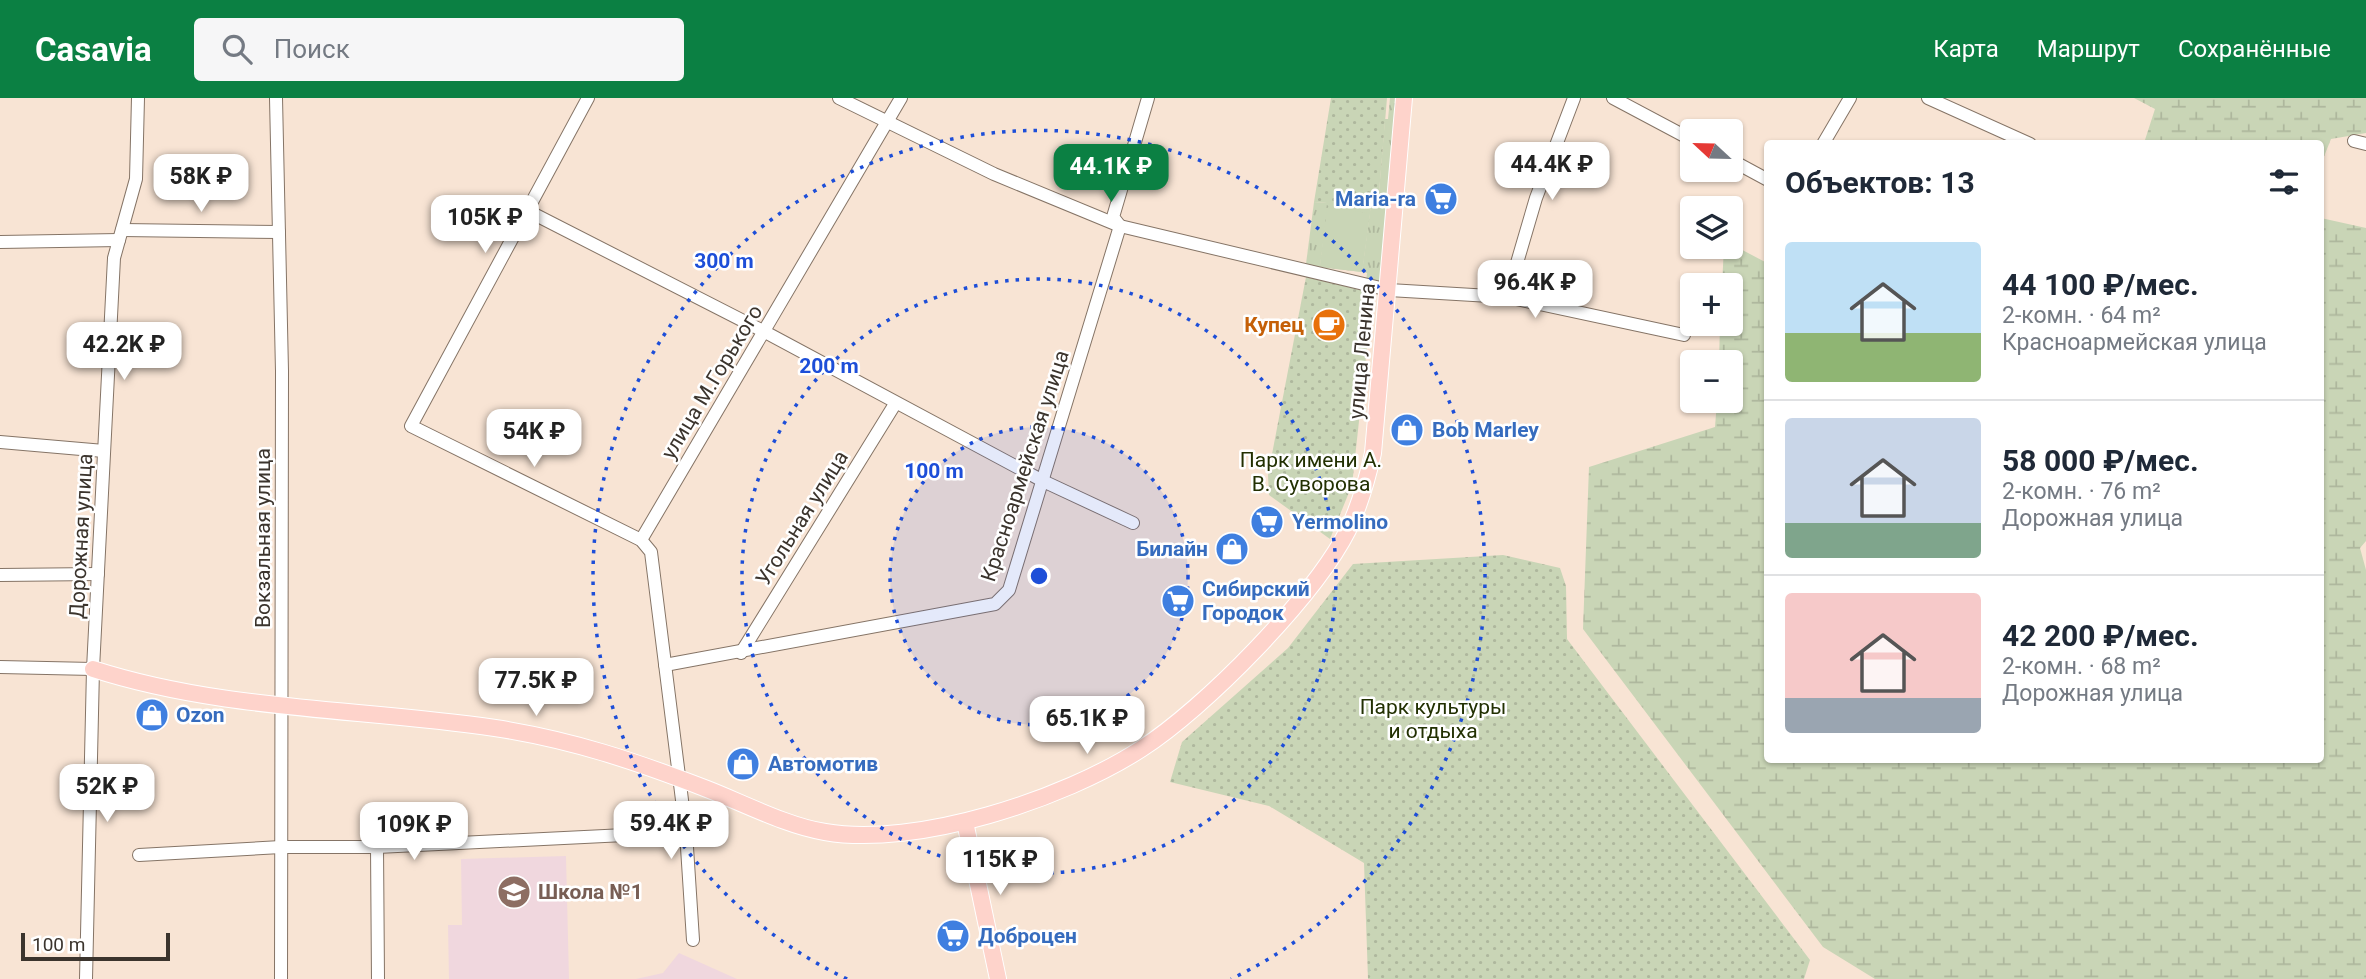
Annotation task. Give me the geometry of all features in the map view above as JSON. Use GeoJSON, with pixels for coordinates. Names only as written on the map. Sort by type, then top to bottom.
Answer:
{"type":"FeatureCollection","features":[{"type":"Feature","properties":{"kind":"main road","name":"улица Ленина"},"geometry":{"type":"LineString","coordinates":[[93,668],[183,692],[494,728],[598,748],[824,832],[890,834],[965,822],[1076,783],[1140,749],[1211,693],[1311,584],[1346,533],[1363,495],[1375,441],[1404,98]]}},
{"type":"Feature","properties":{"kind":"main road"},"geometry":{"type":"LineString","coordinates":[[965,822],[998,979]]}},
{"type":"Feature","properties":{"kind":"street","name":"Дорожная улица"},"geometry":{"type":"LineString","coordinates":[[86,979],[93,668],[114,258],[136,179],[138,98]]}},
{"type":"Feature","properties":{"kind":"street","name":"Вокзальная улица"},"geometry":{"type":"LineString","coordinates":[[276,98],[282,705],[281,979]]}},
{"type":"Feature","properties":{"kind":"street"},"geometry":{"type":"LineString","coordinates":[[588,98],[411,426],[641,540],[652,552],[686,832],[693,940]]}},
{"type":"Feature","properties":{"kind":"street"},"geometry":{"type":"LineString","coordinates":[[839,98],[994,174],[1120,226],[1389,290],[1507,297],[1680,334]]}},
{"type":"Feature","properties":{"kind":"street","name":"улица М.Горького"},"geometry":{"type":"LineString","coordinates":[[641,540],[901,98]]}},
{"type":"Feature","properties":{"kind":"street","name":"Красноармейская улица"},"geometry":{"type":"LineString","coordinates":[[665,665],[995,604],[1009,590],[1120,226],[1113,217],[1148,98]]}},
{"type":"Feature","properties":{"kind":"street"},"geometry":{"type":"LineString","coordinates":[[1507,297],[1536,198],[1574,98]]}},
{"type":"Feature","properties":{"kind":"street"},"geometry":{"type":"LineString","coordinates":[[1613,98],[1680,134]]}},
{"type":"Feature","properties":{"kind":"street"},"geometry":{"type":"LineString","coordinates":[[1825,140],[1850,98]]}},
{"type":"Feature","properties":{"kind":"street"},"geometry":{"type":"LineString","coordinates":[[1928,98],[2021,140]]}},
{"type":"Feature","properties":{"kind":"street"},"geometry":{"type":"LineString","coordinates":[[1743,166],[1764,178]]}},
{"type":"Feature","properties":{"kind":"street"},"geometry":{"type":"LineString","coordinates":[[528,211],[765,332],[1043,481],[1133,523]]}},
{"type":"Feature","properties":{"kind":"street"},"geometry":{"type":"LineString","coordinates":[[0,242],[121,235],[279,232]]}},
{"type":"Feature","properties":{"kind":"street","name":"Угольная улица"},"geometry":{"type":"LineString","coordinates":[[741,653],[895,404]]}},
{"type":"Feature","properties":{"kind":"street"},"geometry":{"type":"LineString","coordinates":[[0,442],[104,451]]}},
{"type":"Feature","properties":{"kind":"street"},"geometry":{"type":"LineString","coordinates":[[0,575],[98,574]]}},
{"type":"Feature","properties":{"kind":"street"},"geometry":{"type":"LineString","coordinates":[[0,667],[93,668]]}},
{"type":"Feature","properties":{"kind":"street"},"geometry":{"type":"LineString","coordinates":[[139,855],[281,847],[377,848],[686,832]]}},
{"type":"Feature","properties":{"kind":"street"},"geometry":{"type":"LineString","coordinates":[[377,848],[378,979]]}},
{"type":"Feature","properties":{"kind":"shaded area","name":"Школа №1"},"geometry":{"type":"Polygon","coordinates":[[[566,856],[569,979],[449,979],[448,925],[462,925],[461,859],[566,856]]]}},
{"type":"Feature","properties":{"kind":"shaded area"},"geometry":{"type":"Polygon","coordinates":[[[679,953],[737,979],[636,979],[663,973],[679,953]]]}},
{"type":"Feature","properties":{"kind":"green space"},"geometry":{"type":"Polygon","coordinates":[[[1331,98],[1387,98],[1378,205],[1371,205],[1362,272],[1320,267],[1327,203],[1314,202],[1331,98]]]}},
{"type":"Feature","properties":{"kind":"green space"},"geometry":{"type":"Polygon","coordinates":[[[1390,98],[1396,98],[1381,284],[1366,282],[1367,273],[1362,272],[1371,204],[1378,204],[1385,119],[1388,119],[1390,98]]]}},
{"type":"Feature","properties":{"kind":"green space"},"geometry":{"type":"Polygon","coordinates":[[[2134,98],[2366,98],[2366,133],[2331,139],[2324,156],[2324,140],[2145,140],[2155,109],[2134,98]]]}},
{"type":"Feature","properties":{"kind":"green space"},"geometry":{"type":"Polygon","coordinates":[[[1314,202],[1328,203],[1320,267],[1306,264],[1314,202]]]}},
{"type":"Feature","properties":{"kind":"green space"},"geometry":{"type":"Polygon","coordinates":[[[1327,208],[1370,213],[1362,272],[1320,267],[1327,208]]]}},
{"type":"Feature","properties":{"kind":"green space"},"geometry":{"type":"Polygon","coordinates":[[[2324,219],[2366,228],[2366,541],[2360,548],[2366,570],[2366,979],[1875,979],[1823,947],[1583,629],[1589,467],[1715,427],[1716,413],[1743,413],[1743,350],[1719,350],[1720,336],[1743,336],[1743,273],[1723,273],[1723,259],[1743,259],[1743,250],[1764,261],[1764,763],[2324,763],[2324,219]]]}},
{"type":"Feature","properties":{"kind":"green space","name":"Парк имени А. В. Суворова"},"geometry":{"type":"Polygon","coordinates":[[[1306,277],[1373,293],[1352,485],[1330,539],[1269,495],[1268,475],[1306,277]]]}},
{"type":"Feature","properties":{"kind":"green space","name":"Парк культуры и отдыха"},"geometry":{"type":"Polygon","coordinates":[[[1503,555],[1560,568],[1566,586],[1567,639],[1810,960],[1804,979],[1368,979],[1364,863],[1269,806],[1170,782],[1182,742],[1288,648],[1353,564],[1503,555]]]}},
{"type":"Feature","properties":{"kind":"place","name":"Maria-ra"},"geometry":{"type":"Point","coordinates":[1441,199]}},
{"type":"Feature","properties":{"kind":"place","name":"Купец"},"geometry":{"type":"Point","coordinates":[1329,325]}},
{"type":"Feature","properties":{"kind":"place","name":"Bob Marley"},"geometry":{"type":"Point","coordinates":[1407,430]}},
{"type":"Feature","properties":{"kind":"place","name":"Yermolino"},"geometry":{"type":"Point","coordinates":[1267,522]}},
{"type":"Feature","properties":{"kind":"place","name":"Билайн"},"geometry":{"type":"Point","coordinates":[1232,549]}},
{"type":"Feature","properties":{"kind":"place","name":"Сибирский Городок"},"geometry":{"type":"Point","coordinates":[1178,601]}},
{"type":"Feature","properties":{"kind":"place","name":"Ozon"},"geometry":{"type":"Point","coordinates":[152,715]}},
{"type":"Feature","properties":{"kind":"place","name":"Автомотив"},"geometry":{"type":"Point","coordinates":[743,764]}},
{"type":"Feature","properties":{"kind":"place","name":"Школа №1"},"geometry":{"type":"Point","coordinates":[514,892]}},
{"type":"Feature","properties":{"kind":"place","name":"Доброцен"},"geometry":{"type":"Point","coordinates":[953,936]}}]}
